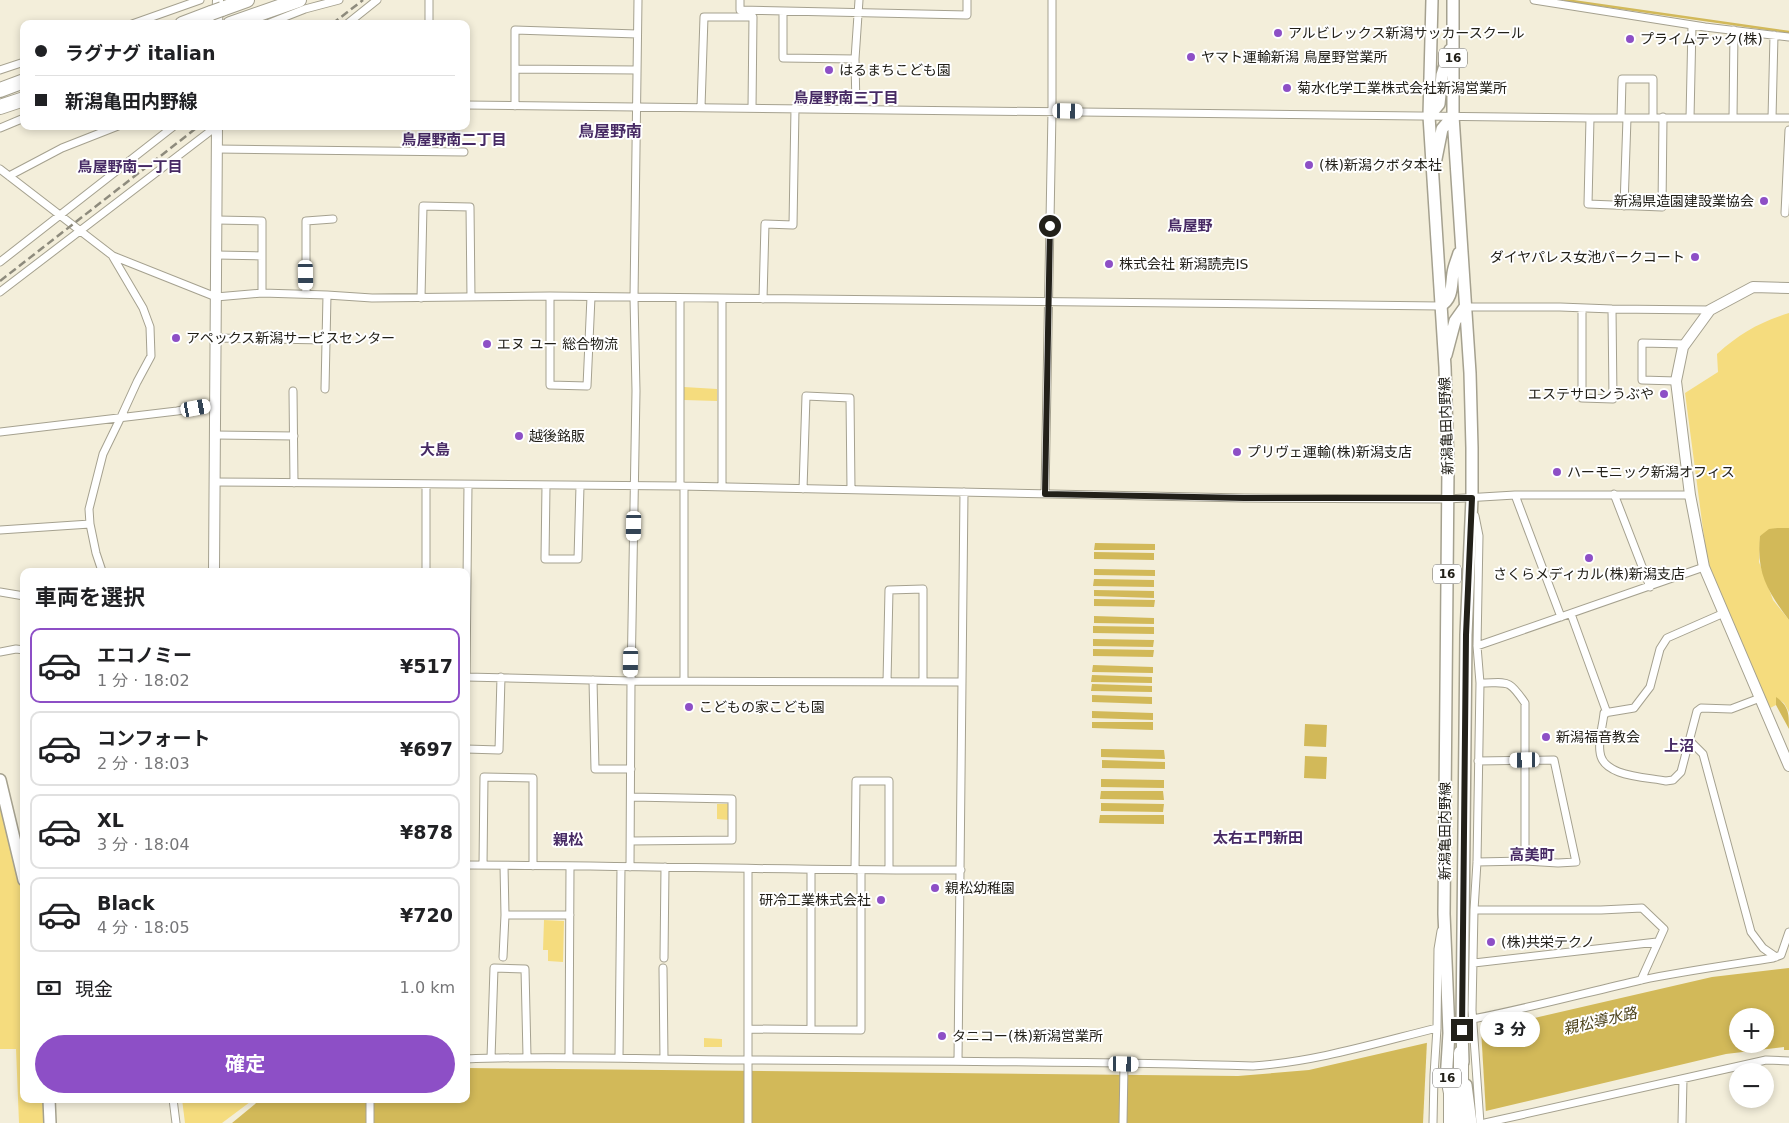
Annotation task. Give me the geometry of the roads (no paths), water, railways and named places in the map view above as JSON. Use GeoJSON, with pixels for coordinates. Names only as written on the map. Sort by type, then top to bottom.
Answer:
{"type":"FeatureCollection","features":[{"type":"Feature","properties":{"kind":"highway"},"geometry":{"type":"LineString","coordinates":[[193,20],[247,0]]}},
{"type":"Feature","properties":{"kind":"highway"},"geometry":{"type":"LineString","coordinates":[[242,20],[299,0]]}},
{"type":"Feature","properties":{"kind":"highway"},"geometry":{"type":"LineString","coordinates":[[0,90],[20,82]]}},
{"type":"Feature","properties":{"kind":"highway"},"geometry":{"type":"LineString","coordinates":[[0,107],[20,100]]}},
{"type":"Feature","properties":{"kind":"highway"},"geometry":{"type":"LineString","coordinates":[[1462,1053],[1470,1122]]}},
{"type":"Feature","properties":{"kind":"highway"},"geometry":{"type":"LineString","coordinates":[[1447,1073],[1451,1093],[1470,1122]]}},
{"type":"Feature","properties":{"kind":"main road","name":"新潟亀田内野線"},"geometry":{"type":"LineString","coordinates":[[1432,0],[1429,116],[1444,362],[1448,499],[1444,914],[1449,1033],[1447,1073]]}},
{"type":"Feature","properties":{"kind":"main road","name":"新潟亀田内野線"},"geometry":{"type":"LineString","coordinates":[[1453,0],[1453,116],[1471,406],[1472,498],[1466,635],[1462,1053]]}},
{"type":"Feature","properties":{"kind":"main road"},"geometry":{"type":"LineString","coordinates":[[1429,116],[1439,104],[1444,68],[1453,42]]}},
{"type":"Feature","properties":{"kind":"main road"},"geometry":{"type":"LineString","coordinates":[[1432,174],[1442,129],[1453,116]]}},
{"type":"Feature","properties":{"kind":"main road"},"geometry":{"type":"LineString","coordinates":[[1440,306],[1446,302],[1450,295],[1454,269],[1462,247]]}},
{"type":"Feature","properties":{"kind":"main road"},"geometry":{"type":"LineString","coordinates":[[1444,362],[1450,346],[1455,321],[1465,307]]}},
{"type":"Feature","properties":{"kind":"main road"},"geometry":{"type":"LineString","coordinates":[[0,780],[20,863]]}},
{"type":"Feature","properties":{"kind":"main road","name":"16"},"geometry":{"type":"LineString","coordinates":[[1444,1123],[1447,1073]]}},
{"type":"Feature","properties":{"kind":"main road"},"geometry":{"type":"LineString","coordinates":[[49,1103],[50,1123]]}},
{"type":"Feature","properties":{"kind":"street"},"geometry":{"type":"LineString","coordinates":[[143,20],[200,0]]}},
{"type":"Feature","properties":{"kind":"street"},"geometry":{"type":"LineString","coordinates":[[277,20],[306,9],[339,0]]}},
{"type":"Feature","properties":{"kind":"street"},"geometry":{"type":"LineString","coordinates":[[352,20],[377,0]]}},
{"type":"Feature","properties":{"kind":"street"},"geometry":{"type":"LineString","coordinates":[[429,0],[429,20]]}},
{"type":"Feature","properties":{"kind":"street"},"geometry":{"type":"LineString","coordinates":[[630,866],[636,391],[634,298],[638,0]]}},
{"type":"Feature","properties":{"kind":"street"},"geometry":{"type":"LineString","coordinates":[[740,0],[740,10],[967,15],[967,0]]}},
{"type":"Feature","properties":{"kind":"street"},"geometry":{"type":"LineString","coordinates":[[856,109],[855,59],[859,13],[858,0]]}},
{"type":"Feature","properties":{"kind":"street"},"geometry":{"type":"LineString","coordinates":[[1045,494],[1052,111],[1052,0]]}},
{"type":"Feature","properties":{"kind":"street"},"geometry":{"type":"LineString","coordinates":[[1534,0],[1692,25],[1789,37]]}},
{"type":"Feature","properties":{"kind":"street"},"geometry":{"type":"LineString","coordinates":[[783,11],[783,58],[855,59]]}},
{"type":"Feature","properties":{"kind":"street"},"geometry":{"type":"LineString","coordinates":[[701,107],[704,17],[753,17],[752,108]]}},
{"type":"Feature","properties":{"kind":"street"},"geometry":{"type":"LineString","coordinates":[[1690,118],[1692,25]]}},
{"type":"Feature","properties":{"kind":"street"},"geometry":{"type":"LineString","coordinates":[[515,106],[515,30],[637,34]]}},
{"type":"Feature","properties":{"kind":"street"},"geometry":{"type":"LineString","coordinates":[[1733,118],[1734,30]]}},
{"type":"Feature","properties":{"kind":"street"},"geometry":{"type":"LineString","coordinates":[[1772,118],[1774,35]]}},
{"type":"Feature","properties":{"kind":"street"},"geometry":{"type":"LineString","coordinates":[[0,70],[20,63]]}},
{"type":"Feature","properties":{"kind":"street"},"geometry":{"type":"LineString","coordinates":[[515,69],[637,70]]}},
{"type":"Feature","properties":{"kind":"street"},"geometry":{"type":"LineString","coordinates":[[1624,206],[1622,79],[1653,79],[1653,118]]}},
{"type":"Feature","properties":{"kind":"street"},"geometry":{"type":"LineString","coordinates":[[470,105],[1590,118],[1789,118]]}},
{"type":"Feature","properties":{"kind":"street"},"geometry":{"type":"LineString","coordinates":[[763,299],[765,224],[793,225],[795,108]]}},
{"type":"Feature","properties":{"kind":"street"},"geometry":{"type":"LineString","coordinates":[[1590,118],[1588,204],[1662,207],[1663,118]]}},
{"type":"Feature","properties":{"kind":"street"},"geometry":{"type":"LineString","coordinates":[[0,128],[20,120]]}},
{"type":"Feature","properties":{"kind":"street"},"geometry":{"type":"LineString","coordinates":[[9,176],[62,148],[108,130]]}},
{"type":"Feature","properties":{"kind":"street"},"geometry":{"type":"LineString","coordinates":[[0,262],[169,130]]}},
{"type":"Feature","properties":{"kind":"street"},"geometry":{"type":"LineString","coordinates":[[0,292],[212,130]]}},
{"type":"Feature","properties":{"kind":"street"},"geometry":{"type":"LineString","coordinates":[[214,568],[217,130]]}},
{"type":"Feature","properties":{"kind":"street"},"geometry":{"type":"LineString","coordinates":[[1785,213],[1789,130]]}},
{"type":"Feature","properties":{"kind":"street"},"geometry":{"type":"LineString","coordinates":[[217,149],[464,152]]}},
{"type":"Feature","properties":{"kind":"street"},"geometry":{"type":"LineString","coordinates":[[0,169],[112,256],[216,297],[306,294],[372,298],[550,296],[1440,306]]}},
{"type":"Feature","properties":{"kind":"street"},"geometry":{"type":"LineString","coordinates":[[421,298],[422,206],[470,207],[471,297]]}},
{"type":"Feature","properties":{"kind":"street"},"geometry":{"type":"LineString","coordinates":[[306,294],[306,221],[333,219]]}},
{"type":"Feature","properties":{"kind":"street"},"geometry":{"type":"LineString","coordinates":[[217,220],[262,221],[262,294]]}},
{"type":"Feature","properties":{"kind":"street"},"geometry":{"type":"LineString","coordinates":[[217,255],[262,256]]}},
{"type":"Feature","properties":{"kind":"street"},"geometry":{"type":"LineString","coordinates":[[101,568],[90,524],[90,509],[103,454],[136,382],[151,356],[150,327],[143,308],[112,256]]}},
{"type":"Feature","properties":{"kind":"street"},"geometry":{"type":"LineString","coordinates":[[1789,288],[1753,287],[1710,310],[1685,344],[1676,381],[1690,495],[1704,567],[1789,766]]}},
{"type":"Feature","properties":{"kind":"street"},"geometry":{"type":"LineString","coordinates":[[325,389],[327,295]]}},
{"type":"Feature","properties":{"kind":"street"},"geometry":{"type":"LineString","coordinates":[[550,296],[550,385],[588,386],[591,297]]}},
{"type":"Feature","properties":{"kind":"street"},"geometry":{"type":"LineString","coordinates":[[680,298],[684,681]]}},
{"type":"Feature","properties":{"kind":"street"},"geometry":{"type":"LineString","coordinates":[[722,299],[722,487]]}},
{"type":"Feature","properties":{"kind":"street"},"geometry":{"type":"LineString","coordinates":[[1465,307],[1710,310]]}},
{"type":"Feature","properties":{"kind":"street"},"geometry":{"type":"LineString","coordinates":[[1582,308],[1582,398],[1613,399],[1612,309]]}},
{"type":"Feature","properties":{"kind":"street"},"geometry":{"type":"LineString","coordinates":[[216,338],[326,340]]}},
{"type":"Feature","properties":{"kind":"street"},"geometry":{"type":"LineString","coordinates":[[1676,381],[1642,380],[1642,343],[1685,344]]}},
{"type":"Feature","properties":{"kind":"street"},"geometry":{"type":"LineString","coordinates":[[293,391],[294,483]]}},
{"type":"Feature","properties":{"kind":"street"},"geometry":{"type":"LineString","coordinates":[[803,489],[806,396],[850,398],[852,490]]}},
{"type":"Feature","properties":{"kind":"street"},"geometry":{"type":"LineString","coordinates":[[0,432],[177,411],[215,404]]}},
{"type":"Feature","properties":{"kind":"street"},"geometry":{"type":"LineString","coordinates":[[215,435],[294,436]]}},
{"type":"Feature","properties":{"kind":"street"},"geometry":{"type":"LineString","coordinates":[[214,482],[682,486],[1244,498],[1448,499],[1515,495],[1690,495]]}},
{"type":"Feature","properties":{"kind":"street"},"geometry":{"type":"LineString","coordinates":[[426,484],[426,568]]}},
{"type":"Feature","properties":{"kind":"street"},"geometry":{"type":"LineString","coordinates":[[467,568],[468,485]]}},
{"type":"Feature","properties":{"kind":"street"},"geometry":{"type":"LineString","coordinates":[[546,486],[545,559],[578,559],[580,486]]}},
{"type":"Feature","properties":{"kind":"street"},"geometry":{"type":"LineString","coordinates":[[958,1061],[964,492]]}},
{"type":"Feature","properties":{"kind":"street"},"geometry":{"type":"LineString","coordinates":[[1614,494],[1650,586]]}},
{"type":"Feature","properties":{"kind":"street"},"geometry":{"type":"LineString","coordinates":[[1515,495],[1561,618]]}},
{"type":"Feature","properties":{"kind":"street"},"geometry":{"type":"LineString","coordinates":[[1472,498],[1478,536],[1477,646],[1480,683],[1477,862],[1474,910],[1474,1028],[1470,1122],[1766,1060],[1789,1061]]}},
{"type":"Feature","properties":{"kind":"street"},"geometry":{"type":"LineString","coordinates":[[0,530],[90,524]]}},
{"type":"Feature","properties":{"kind":"street"},"geometry":{"type":"LineString","coordinates":[[1477,646],[1704,567]]}},
{"type":"Feature","properties":{"kind":"street"},"geometry":{"type":"LineString","coordinates":[[887,682],[889,590],[923,589],[923,682]]}},
{"type":"Feature","properties":{"kind":"street"},"geometry":{"type":"LineString","coordinates":[[0,592],[20,595]]}},
{"type":"Feature","properties":{"kind":"street"},"geometry":{"type":"LineString","coordinates":[[1724,613],[1667,638],[1660,649],[1650,687],[1634,708],[1604,713],[1600,752],[1606,766],[1614,771],[1666,781],[1673,780],[1681,772],[1698,710],[1701,708],[1731,710],[1760,698]]}},
{"type":"Feature","properties":{"kind":"street"},"geometry":{"type":"LineString","coordinates":[[1571,614],[1607,713]]}},
{"type":"Feature","properties":{"kind":"street"},"geometry":{"type":"LineString","coordinates":[[0,652],[20,650]]}},
{"type":"Feature","properties":{"kind":"street"},"geometry":{"type":"LineString","coordinates":[[470,677],[631,681],[961,682]]}},
{"type":"Feature","properties":{"kind":"street"},"geometry":{"type":"LineString","coordinates":[[470,750],[499,750],[501,677]]}},
{"type":"Feature","properties":{"kind":"street"},"geometry":{"type":"LineString","coordinates":[[593,680],[595,769],[631,770]]}},
{"type":"Feature","properties":{"kind":"street"},"geometry":{"type":"LineString","coordinates":[[1480,683],[1507,683],[1513,686],[1525,703],[1525,861]]}},
{"type":"Feature","properties":{"kind":"street"},"geometry":{"type":"LineString","coordinates":[[1689,740],[1703,754],[1751,932],[1763,948],[1776,957]]}},
{"type":"Feature","properties":{"kind":"street"},"geometry":{"type":"LineString","coordinates":[[1477,862],[1576,862],[1554,760],[1478,761]]}},
{"type":"Feature","properties":{"kind":"street"},"geometry":{"type":"LineString","coordinates":[[483,865],[484,777],[533,778],[533,866]]}},
{"type":"Feature","properties":{"kind":"street"},"geometry":{"type":"LineString","coordinates":[[748,1029],[861,1030],[856,780],[889,781],[889,870]]}},
{"type":"Feature","properties":{"kind":"street"},"geometry":{"type":"LineString","coordinates":[[631,798],[732,799],[732,840],[631,841]]}},
{"type":"Feature","properties":{"kind":"street"},"geometry":{"type":"LineString","coordinates":[[470,865],[812,870],[961,870]]}},
{"type":"Feature","properties":{"kind":"street"},"geometry":{"type":"LineString","coordinates":[[502,957],[505,916],[504,866]]}},
{"type":"Feature","properties":{"kind":"street"},"geometry":{"type":"LineString","coordinates":[[569,1057],[570,867]]}},
{"type":"Feature","properties":{"kind":"street"},"geometry":{"type":"LineString","coordinates":[[619,1057],[621,867]]}},
{"type":"Feature","properties":{"kind":"street"},"geometry":{"type":"LineString","coordinates":[[664,958],[665,867]]}},
{"type":"Feature","properties":{"kind":"street"},"geometry":{"type":"LineString","coordinates":[[748,869],[748,1123]]}},
{"type":"Feature","properties":{"kind":"street"},"geometry":{"type":"LineString","coordinates":[[811,1029],[812,870]]}},
{"type":"Feature","properties":{"kind":"street"},"geometry":{"type":"LineString","coordinates":[[1474,910],[1601,910],[1642,908],[1664,929],[1641,980]]}},
{"type":"Feature","properties":{"kind":"street"},"geometry":{"type":"LineString","coordinates":[[1433,1123],[1438,949],[1444,914]]}},
{"type":"Feature","properties":{"kind":"street"},"geometry":{"type":"LineString","coordinates":[[505,916],[570,915]]}},
{"type":"Feature","properties":{"kind":"street"},"geometry":{"type":"LineString","coordinates":[[1473,1019],[1641,980],[1776,957],[1781,955],[1789,932]]}},
{"type":"Feature","properties":{"kind":"street"},"geometry":{"type":"LineString","coordinates":[[1474,963],[1658,942]]}},
{"type":"Feature","properties":{"kind":"street"},"geometry":{"type":"LineString","coordinates":[[491,1058],[494,968],[525,969],[527,1056]]}},
{"type":"Feature","properties":{"kind":"street"},"geometry":{"type":"LineString","coordinates":[[663,968],[664,1059]]}},
{"type":"Feature","properties":{"kind":"street"},"geometry":{"type":"LineString","coordinates":[[470,1059],[527,1056],[619,1057],[748,1064],[958,1061],[1124,1067],[1252,1066],[1283,1064],[1312,1059],[1437,1032]]}},
{"type":"Feature","properties":{"kind":"street"},"geometry":{"type":"LineString","coordinates":[[1123,1123],[1124,1067]]}},
{"type":"Feature","properties":{"kind":"street"},"geometry":{"type":"LineString","coordinates":[[1682,1123],[1683,1078]]}},
{"type":"Feature","properties":{"kind":"street"},"geometry":{"type":"LineString","coordinates":[[174,1103],[176,1123]]}},
{"type":"Feature","properties":{"kind":"street"},"geometry":{"type":"LineString","coordinates":[[370,1103],[370,1123]]}},
{"type":"Feature","properties":{"kind":"water"},"geometry":{"type":"Polygon","coordinates":[[[1789,528],[1789,620],[1765,581],[1760,561],[1760,536],[1769,529],[1789,528]]]}},
{"type":"Feature","properties":{"kind":"water"},"geometry":{"type":"Polygon","coordinates":[[[1095,543],[1155,544],[1155,550],[1094,550],[1095,543]]]}},
{"type":"Feature","properties":{"kind":"water"},"geometry":{"type":"Polygon","coordinates":[[[1094,552],[1154,553],[1154,560],[1094,559],[1094,552]]]}},
{"type":"Feature","properties":{"kind":"water"},"geometry":{"type":"Polygon","coordinates":[[[1094,569],[1155,570],[1155,576],[1094,575],[1094,569]]]}},
{"type":"Feature","properties":{"kind":"water"},"geometry":{"type":"Polygon","coordinates":[[[1094,579],[1154,580],[1154,587],[1093,586],[1094,579]]]}},
{"type":"Feature","properties":{"kind":"water"},"geometry":{"type":"Polygon","coordinates":[[[1094,590],[1154,591],[1154,598],[1094,596],[1094,590]]]}},
{"type":"Feature","properties":{"kind":"water"},"geometry":{"type":"Polygon","coordinates":[[[1094,599],[1155,600],[1154,607],[1094,606],[1094,599]]]}},
{"type":"Feature","properties":{"kind":"water"},"geometry":{"type":"Polygon","coordinates":[[[1094,616],[1154,618],[1154,624],[1094,623],[1094,616]]]}},
{"type":"Feature","properties":{"kind":"water"},"geometry":{"type":"Polygon","coordinates":[[[1093,626],[1154,627],[1154,634],[1093,633],[1093,626]]]}},
{"type":"Feature","properties":{"kind":"water"},"geometry":{"type":"Polygon","coordinates":[[[1093,639],[1154,640],[1153,647],[1093,646],[1093,639]]]}},
{"type":"Feature","properties":{"kind":"water"},"geometry":{"type":"Polygon","coordinates":[[[1093,649],[1154,650],[1153,657],[1093,656],[1093,649]]]}},
{"type":"Feature","properties":{"kind":"water"},"geometry":{"type":"Polygon","coordinates":[[[1093,665],[1153,667],[1153,673],[1092,672],[1093,665]]]}},
{"type":"Feature","properties":{"kind":"water"},"geometry":{"type":"Polygon","coordinates":[[[1092,675],[1152,677],[1152,683],[1091,682],[1092,675]]]}},
{"type":"Feature","properties":{"kind":"water"},"geometry":{"type":"Polygon","coordinates":[[[1092,684],[1152,686],[1152,692],[1091,691],[1092,684]]]}},
{"type":"Feature","properties":{"kind":"water"},"geometry":{"type":"Polygon","coordinates":[[[1092,695],[1152,697],[1152,704],[1092,702],[1092,695]]]}},
{"type":"Feature","properties":{"kind":"water"},"geometry":{"type":"Polygon","coordinates":[[[1776,697],[1786,707],[1789,729],[1776,705],[1776,697]]]}},
{"type":"Feature","properties":{"kind":"water"},"geometry":{"type":"Polygon","coordinates":[[[1092,711],[1153,713],[1153,720],[1092,718],[1092,711]]]}},
{"type":"Feature","properties":{"kind":"water"},"geometry":{"type":"Polygon","coordinates":[[[1092,722],[1153,722],[1153,730],[1092,728],[1092,722]]]}},
{"type":"Feature","properties":{"kind":"water"},"geometry":{"type":"Polygon","coordinates":[[[1305,724],[1327,725],[1326,747],[1304,746],[1305,724]]]}},
{"type":"Feature","properties":{"kind":"water"},"geometry":{"type":"Polygon","coordinates":[[[1101,749],[1164,750],[1165,759],[1101,757],[1101,749]]]}},
{"type":"Feature","properties":{"kind":"water"},"geometry":{"type":"Polygon","coordinates":[[[1305,756],[1327,757],[1326,779],[1304,778],[1305,756]]]}},
{"type":"Feature","properties":{"kind":"water"},"geometry":{"type":"Polygon","coordinates":[[[1102,760],[1165,762],[1165,769],[1102,768],[1102,760]]]}},
{"type":"Feature","properties":{"kind":"water"},"geometry":{"type":"Polygon","coordinates":[[[1101,779],[1164,780],[1164,788],[1101,787],[1101,779]]]}},
{"type":"Feature","properties":{"kind":"water"},"geometry":{"type":"Polygon","coordinates":[[[1101,791],[1163,791],[1164,800],[1100,799],[1101,791]]]}},
{"type":"Feature","properties":{"kind":"water"},"geometry":{"type":"Polygon","coordinates":[[[1101,803],[1164,804],[1163,812],[1101,811],[1101,803]]]}},
{"type":"Feature","properties":{"kind":"water"},"geometry":{"type":"Polygon","coordinates":[[[1100,815],[1164,815],[1164,824],[1099,823],[1100,815]]]}},
{"type":"Feature","properties":{"kind":"water","name":"親松導水路"},"geometry":{"type":"Polygon","coordinates":[[[1789,968],[1789,1050],[1784,1050],[1784,1047],[1774,1048],[1774,1008],[1729,1008],[1729,1053],[1734,1053],[1435,1123],[232,1123],[256,1103],[470,1103],[470,1068],[1238,1076],[1309,1070],[1712,977],[1789,968]]]}},
{"type":"Feature","properties":{"kind":"waterway"},"geometry":{"type":"LineString","coordinates":[[1565,0],[1789,32]]}},
{"type":"Feature","properties":{"kind":"railway"},"geometry":{"type":"LineString","coordinates":[[337,20],[363,0]]}},
{"type":"Feature","properties":{"kind":"railway"},"geometry":{"type":"LineString","coordinates":[[0,281],[194,130]]}},
{"type":"Feature","properties":{"kind":"place","name":"アルビレックス新潟サッカースクール"},"geometry":{"type":"Point","coordinates":[1278,33]}},
{"type":"Feature","properties":{"kind":"place","name":"プライムテック(株)"},"geometry":{"type":"Point","coordinates":[1630,39]}},
{"type":"Feature","properties":{"kind":"place","name":"ヤマト運輸新潟 鳥屋野営業所"},"geometry":{"type":"Point","coordinates":[1191,57]}},
{"type":"Feature","properties":{"kind":"place","name":"はるまちこども園"},"geometry":{"type":"Point","coordinates":[829,70]}},
{"type":"Feature","properties":{"kind":"place","name":"菊水化学工業株式会社新潟営業所"},"geometry":{"type":"Point","coordinates":[1287,88]}},
{"type":"Feature","properties":{"kind":"place","name":"(株)新潟クボタ本社"},"geometry":{"type":"Point","coordinates":[1309,165]}},
{"type":"Feature","properties":{"kind":"place","name":"新潟県造園建設業協会"},"geometry":{"type":"Point","coordinates":[1764,201]}},
{"type":"Feature","properties":{"kind":"place","name":"ダイヤパレス女池パークコート"},"geometry":{"type":"Point","coordinates":[1695,257]}},
{"type":"Feature","properties":{"kind":"place","name":"株式会社 新潟読売IS"},"geometry":{"type":"Point","coordinates":[1109,264]}},
{"type":"Feature","properties":{"kind":"place","name":"アペックス新潟サービスセンター"},"geometry":{"type":"Point","coordinates":[176,338]}},
{"type":"Feature","properties":{"kind":"place","name":"エヌ ユー 総合物流"},"geometry":{"type":"Point","coordinates":[487,344]}},
{"type":"Feature","properties":{"kind":"place","name":"エステサロンうぶや"},"geometry":{"type":"Point","coordinates":[1664,394]}},
{"type":"Feature","properties":{"kind":"place","name":"越後銘販"},"geometry":{"type":"Point","coordinates":[519,436]}},
{"type":"Feature","properties":{"kind":"place","name":"プリヴェ運輸(株)新潟支店"},"geometry":{"type":"Point","coordinates":[1237,452]}},
{"type":"Feature","properties":{"kind":"place","name":"ハーモニック新潟オフィス"},"geometry":{"type":"Point","coordinates":[1557,472]}},
{"type":"Feature","properties":{"kind":"place","name":"さくらメディカル(株)新潟支店"},"geometry":{"type":"Point","coordinates":[1589,558]}},
{"type":"Feature","properties":{"kind":"place","name":"こどもの家こども園"},"geometry":{"type":"Point","coordinates":[689,707]}},
{"type":"Feature","properties":{"kind":"place","name":"新潟福音教会"},"geometry":{"type":"Point","coordinates":[1546,737]}},
{"type":"Feature","properties":{"kind":"place","name":"親松幼稚園"},"geometry":{"type":"Point","coordinates":[935,888]}},
{"type":"Feature","properties":{"kind":"place","name":"研冷工業株式会社"},"geometry":{"type":"Point","coordinates":[881,900]}},
{"type":"Feature","properties":{"kind":"place","name":"(株)共栄テクノ"},"geometry":{"type":"Point","coordinates":[1491,942]}},
{"type":"Feature","properties":{"kind":"place","name":"タニコー(株)新潟営業所"},"geometry":{"type":"Point","coordinates":[942,1036]}},
{"type":"Feature","properties":{"kind":"district","name":"鳥屋野南三丁目"},"geometry":{"type":"Point","coordinates":[846,98]}},
{"type":"Feature","properties":{"kind":"district","name":"鳥屋野南"},"geometry":{"type":"Point","coordinates":[610,131]}},
{"type":"Feature","properties":{"kind":"district","name":"鳥屋野南二丁目"},"geometry":{"type":"Point","coordinates":[454,140]}},
{"type":"Feature","properties":{"kind":"district","name":"鳥屋野南一丁目"},"geometry":{"type":"Point","coordinates":[130,167]}},
{"type":"Feature","properties":{"kind":"district","name":"鳥屋野"},"geometry":{"type":"Point","coordinates":[1190,226]}},
{"type":"Feature","properties":{"kind":"district","name":"大島"},"geometry":{"type":"Point","coordinates":[435,450]}},
{"type":"Feature","properties":{"kind":"district","name":"上沼"},"geometry":{"type":"Point","coordinates":[1679,746]}},
{"type":"Feature","properties":{"kind":"district","name":"太右エ門新田"},"geometry":{"type":"Point","coordinates":[1258,838]}},
{"type":"Feature","properties":{"kind":"district","name":"親松"},"geometry":{"type":"Point","coordinates":[568,840]}},
{"type":"Feature","properties":{"kind":"district","name":"高美町"},"geometry":{"type":"Point","coordinates":[1532,855]}}]}
